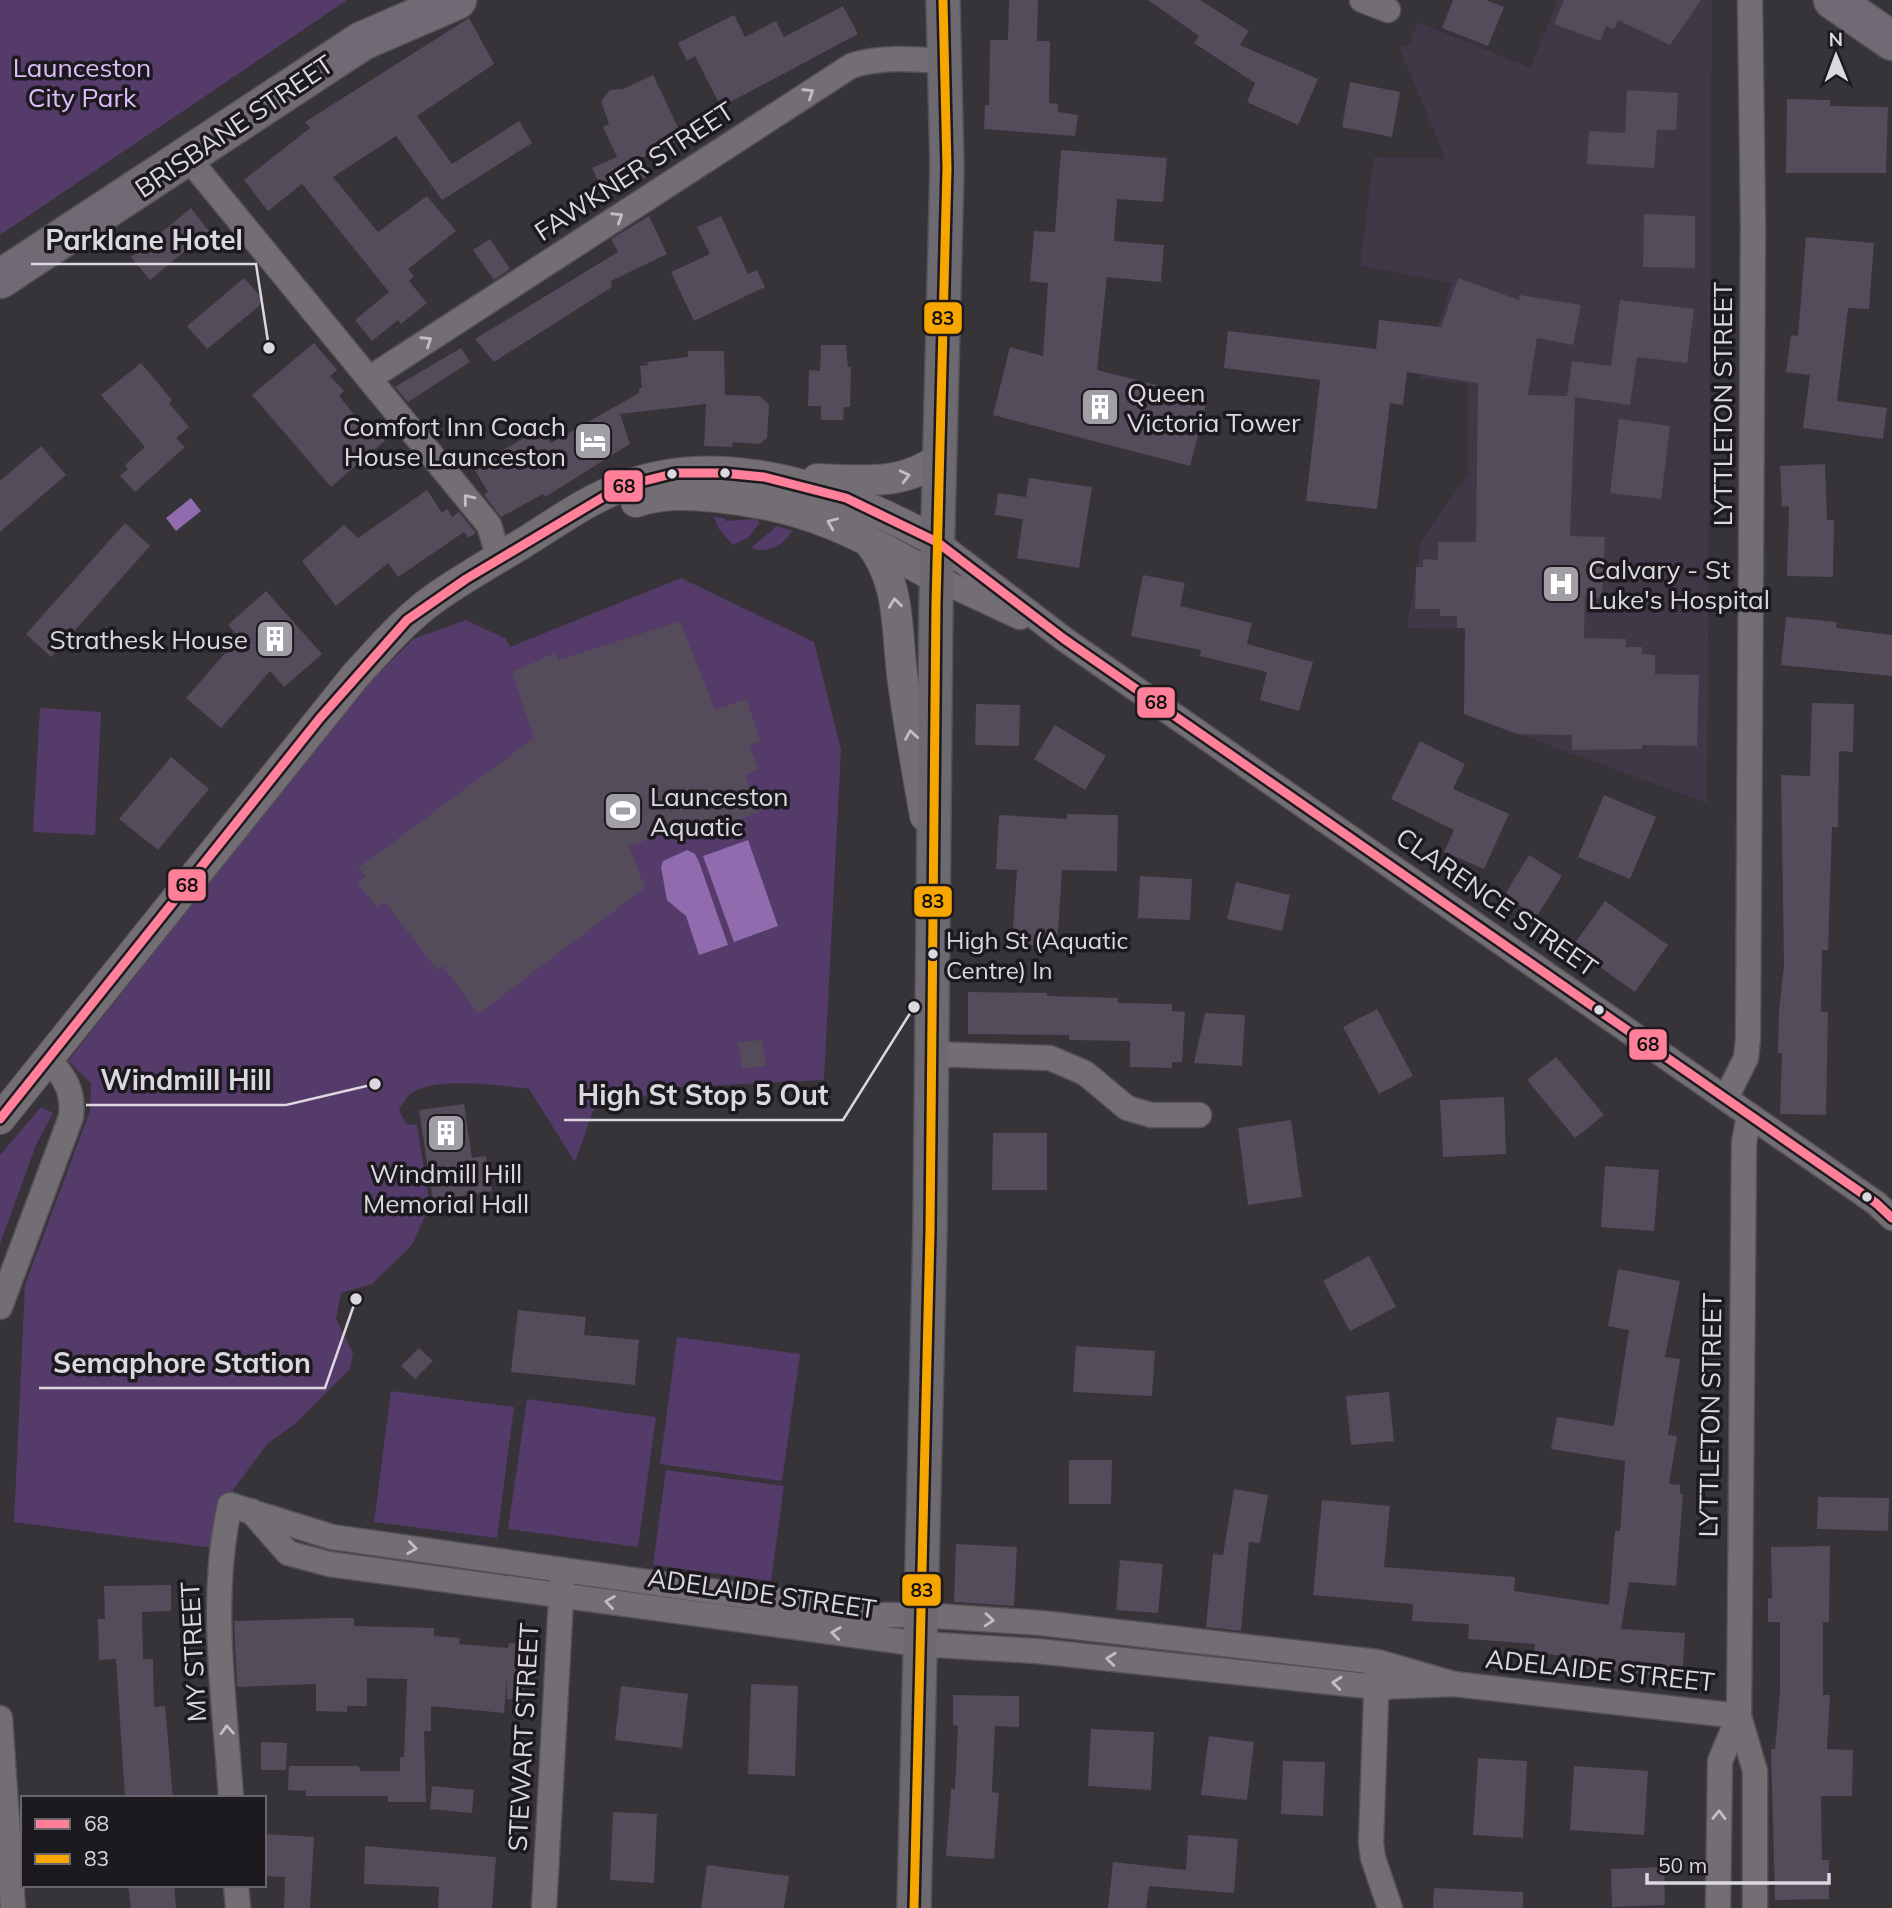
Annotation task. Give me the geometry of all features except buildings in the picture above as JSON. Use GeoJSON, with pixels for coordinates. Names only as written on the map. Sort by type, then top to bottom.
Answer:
{"type":"FeatureCollection","features":[{"type":"Feature","properties":{"kind":"highway","name":"BRISBANE STREET"},"geometry":{"type":"LineString","coordinates":[[362,41],[397,0]]}},
{"type":"Feature","properties":{"kind":"highway","name":"BRISBANE STREET"},"geometry":{"type":"LineString","coordinates":[[0,279],[188,158],[362,41],[457,0]]}},
{"type":"Feature","properties":{"kind":"highway"},"geometry":{"type":"LineString","coordinates":[[1833,0],[1892,41]]}},
{"type":"Feature","properties":{"kind":"main road"},"geometry":{"type":"LineString","coordinates":[[914,1908],[932,1055],[936,578],[947,168],[943,0]]}},
{"type":"Feature","properties":{"kind":"street"},"geometry":{"type":"LineString","coordinates":[[1362,0],[1388,10]]}},
{"type":"Feature","properties":{"kind":"street","name":"LYTTLETON STREET"},"geometry":{"type":"LineString","coordinates":[[1726,1098],[1743,1065],[1748,1040],[1753,226],[1750,0]]}},
{"type":"Feature","properties":{"kind":"street","name":"FAWKNER STREET"},"geometry":{"type":"LineString","coordinates":[[370,378],[851,66],[863,62],[908,58],[946,61]]}},
{"type":"Feature","properties":{"kind":"street"},"geometry":{"type":"LineString","coordinates":[[188,158],[489,525],[499,558]]}},
{"type":"Feature","properties":{"kind":"street"},"geometry":{"type":"LineString","coordinates":[[0,1119],[355,677],[407,621],[435,598],[590,503],[620,487],[651,477],[708,472],[764,477],[884,481],[918,473],[940,457]]}},
{"type":"Feature","properties":{"kind":"street"},"geometry":{"type":"LineString","coordinates":[[764,477],[846,498],[898,520],[937,542]]}},
{"type":"Feature","properties":{"kind":"street"},"geometry":{"type":"LineString","coordinates":[[499,558],[603,513],[668,494],[728,498],[793,510],[864,537],[936,578]]}},
{"type":"Feature","properties":{"kind":"street"},"geometry":{"type":"LineString","coordinates":[[864,537],[886,565],[893,586],[906,710],[932,851]]}},
{"type":"Feature","properties":{"kind":"street","name":"CLARENCE STREET"},"geometry":{"type":"LineString","coordinates":[[937,542],[1065,639],[1876,1203],[1892,1218]]}},
{"type":"Feature","properties":{"kind":"street","name":"CLARENCE STREET"},"geometry":{"type":"LineString","coordinates":[[936,578],[1065,639]]}},
{"type":"Feature","properties":{"kind":"street"},"geometry":{"type":"LineString","coordinates":[[932,1055],[1051,1058],[1085,1073],[1127,1108],[1151,1115],[1199,1115]]}},
{"type":"Feature","properties":{"kind":"street"},"geometry":{"type":"LineString","coordinates":[[0,1307],[71,1117],[73,1103],[69,1084],[49,1059]]}},
{"type":"Feature","properties":{"kind":"street","name":"LYTTLETON STREET"},"geometry":{"type":"LineString","coordinates":[[1749,1115],[1744,1143],[1739,1716],[1755,1771],[1755,1908]]}},
{"type":"Feature","properties":{"kind":"street","name":"ADELAIDE STREET"},"geometry":{"type":"LineString","coordinates":[[241,1508],[288,1553],[329,1564],[561,1595],[760,1610]]}},
{"type":"Feature","properties":{"kind":"street","name":"ADELAIDE STREET"},"geometry":{"type":"LineString","coordinates":[[241,1508],[332,1536],[563,1570],[760,1610],[878,1627],[920,1629],[1041,1623],[1378,1662],[1454,1684]]}},
{"type":"Feature","properties":{"kind":"street","name":"MY STREET"},"geometry":{"type":"LineString","coordinates":[[231,1796],[219,1593],[221,1547],[241,1508]]}},
{"type":"Feature","properties":{"kind":"street"},"geometry":{"type":"LineString","coordinates":[[329,1564],[332,1536]]}},
{"type":"Feature","properties":{"kind":"street"},"geometry":{"type":"LineString","coordinates":[[369,1569],[373,1542]]}},
{"type":"Feature","properties":{"kind":"street"},"geometry":{"type":"LineString","coordinates":[[439,1579],[443,1552]]}},
{"type":"Feature","properties":{"kind":"street","name":"STEWART STREET"},"geometry":{"type":"LineString","coordinates":[[544,1908],[563,1570]]}},
{"type":"Feature","properties":{"kind":"street"},"geometry":{"type":"LineString","coordinates":[[1037,1651],[1041,1623]]}},
{"type":"Feature","properties":{"kind":"street","name":"ADELAIDE STREET"},"geometry":{"type":"LineString","coordinates":[[920,1629],[1037,1651],[1377,1687],[1454,1684],[1739,1716]]}},
{"type":"Feature","properties":{"kind":"street"},"geometry":{"type":"LineString","coordinates":[[1147,1662],[1150,1636]]}},
{"type":"Feature","properties":{"kind":"street"},"geometry":{"type":"LineString","coordinates":[[1232,1671],[1234,1646]]}},
{"type":"Feature","properties":{"kind":"street"},"geometry":{"type":"LineString","coordinates":[[1303,1679],[1306,1654]]}},
{"type":"Feature","properties":{"kind":"street"},"geometry":{"type":"LineString","coordinates":[[1378,1662],[1371,1843],[1373,1858],[1390,1908]]}},
{"type":"Feature","properties":{"kind":"street","name":"LYTTLETON STREET"},"geometry":{"type":"LineString","coordinates":[[1718,1908],[1720,1761],[1739,1716]]}},
{"type":"Feature","properties":{"kind":"street"},"geometry":{"type":"LineString","coordinates":[[0,1718],[13,1908]]}},
{"type":"Feature","properties":{"kind":"street"},"geometry":{"type":"LineString","coordinates":[[236,1887],[238,1908]]}},
{"type":"Feature","properties":{"kind":"shaded area"},"geometry":{"type":"Polygon","coordinates":[[[1558,0],[1712,0],[1707,803],[1464,714],[1465,629],[1407,628],[1421,541],[1468,474],[1468,384],[1420,378],[1452,283],[1360,266],[1374,157],[1446,159],[1399,47],[1410,43],[1418,22],[1530,68],[1558,0]]]}},
{"type":"Feature","properties":{"kind":"shaded area"},"geometry":{"type":"Polygon","coordinates":[[[191,498],[201,511],[176,531],[166,518],[191,498]]]}},
{"type":"Feature","properties":{"kind":"shaded area"},"geometry":{"type":"Polygon","coordinates":[[[748,840],[778,926],[734,942],[703,856],[748,840]]]}},
{"type":"Feature","properties":{"kind":"shaded area"},"geometry":{"type":"Polygon","coordinates":[[[687,850],[695,854],[699,862],[728,945],[699,955],[686,916],[667,900],[661,867],[663,861],[687,850]]]}},
{"type":"Feature","properties":{"kind":"green space","name":"Launceston City Park"},"geometry":{"type":"Polygon","coordinates":[[[0,0],[347,0],[0,235],[0,0]]]}},
{"type":"Feature","properties":{"kind":"green space"},"geometry":{"type":"Polygon","coordinates":[[[714,517],[725,518],[726,521],[756,519],[760,522],[749,537],[733,545],[719,529],[714,517]]]}},
{"type":"Feature","properties":{"kind":"green space"},"geometry":{"type":"Polygon","coordinates":[[[777,526],[792,531],[775,547],[763,550],[751,548],[777,526]]]}},
{"type":"Feature","properties":{"kind":"green space"},"geometry":{"type":"Polygon","coordinates":[[[681,578],[814,642],[841,749],[824,1080],[660,1088],[627,1106],[605,1101],[593,1111],[575,1162],[529,1089],[456,1083],[428,1086],[414,1092],[406,1098],[399,1110],[406,1124],[417,1125],[430,1205],[412,1245],[372,1284],[341,1293],[336,1319],[353,1353],[350,1369],[295,1424],[268,1443],[233,1490],[213,1548],[14,1522],[25,1285],[90,1111],[91,1083],[68,1061],[356,696],[413,639],[466,620],[506,639],[510,647],[681,578]]]}},
{"type":"Feature","properties":{"kind":"green space"},"geometry":{"type":"Polygon","coordinates":[[[40,708],[101,712],[95,835],[33,832],[40,708]]]}},
{"type":"Feature","properties":{"kind":"green space"},"geometry":{"type":"Polygon","coordinates":[[[41,1107],[53,1113],[36,1145],[0,1244],[0,1155],[41,1107]]]}},
{"type":"Feature","properties":{"kind":"green space"},"geometry":{"type":"Polygon","coordinates":[[[677,1337],[800,1354],[782,1481],[660,1464],[677,1337]]]}},
{"type":"Feature","properties":{"kind":"green space"},"geometry":{"type":"Polygon","coordinates":[[[391,1391],[514,1407],[497,1538],[374,1522],[391,1391]]]}},
{"type":"Feature","properties":{"kind":"green space"},"geometry":{"type":"Polygon","coordinates":[[[527,1399],[656,1417],[638,1547],[508,1529],[527,1399]]]}},
{"type":"Feature","properties":{"kind":"green space"},"geometry":{"type":"Polygon","coordinates":[[[666,1470],[784,1486],[771,1581],[653,1565],[666,1470]]]}},
{"type":"Feature","properties":{"kind":"transit line","name":"83"},"geometry":{"type":"LineString","coordinates":[[914,1908],[930,1230],[936,603],[947,168],[943,0]]}},
{"type":"Feature","properties":{"kind":"transit line","name":"68"},"geometry":{"type":"LineString","coordinates":[[0,1119],[320,718],[407,620],[466,579],[620,487],[676,473],[723,473],[764,477],[846,498],[937,542],[1064,639],[1876,1203],[1892,1218]]}},
{"type":"Feature","properties":{"kind":"place","name":"Parklane Hotel"},"geometry":{"type":"Point","coordinates":[269,348]}},
{"type":"Feature","properties":{"kind":"place","name":"Queen Victoria Tower"},"geometry":{"type":"Point","coordinates":[1100,407]}},
{"type":"Feature","properties":{"kind":"place","name":"Comfort Inn Coach House Launceston"},"geometry":{"type":"Point","coordinates":[593,441]}},
{"type":"Feature","properties":{"kind":"place","name":"Calvary - St Luke's Hospital"},"geometry":{"type":"Point","coordinates":[1561,584]}},
{"type":"Feature","properties":{"kind":"place","name":"Strathesk House"},"geometry":{"type":"Point","coordinates":[275,639]}},
{"type":"Feature","properties":{"kind":"place","name":"Launceston Aquatic"},"geometry":{"type":"Point","coordinates":[623,811]}},
{"type":"Feature","properties":{"kind":"place","name":"High St (Aquatic Centre) In"},"geometry":{"type":"Point","coordinates":[933,954]}},
{"type":"Feature","properties":{"kind":"place","name":"High St Stop 5 Out"},"geometry":{"type":"Point","coordinates":[914,1007]}},
{"type":"Feature","properties":{"kind":"place","name":"Windmill Hill"},"geometry":{"type":"Point","coordinates":[375,1084]}},
{"type":"Feature","properties":{"kind":"place","name":"Windmill Hill Memorial Hall"},"geometry":{"type":"Point","coordinates":[446,1133]}},
{"type":"Feature","properties":{"kind":"place","name":"Semaphore Station"},"geometry":{"type":"Point","coordinates":[356,1299]}}]}
